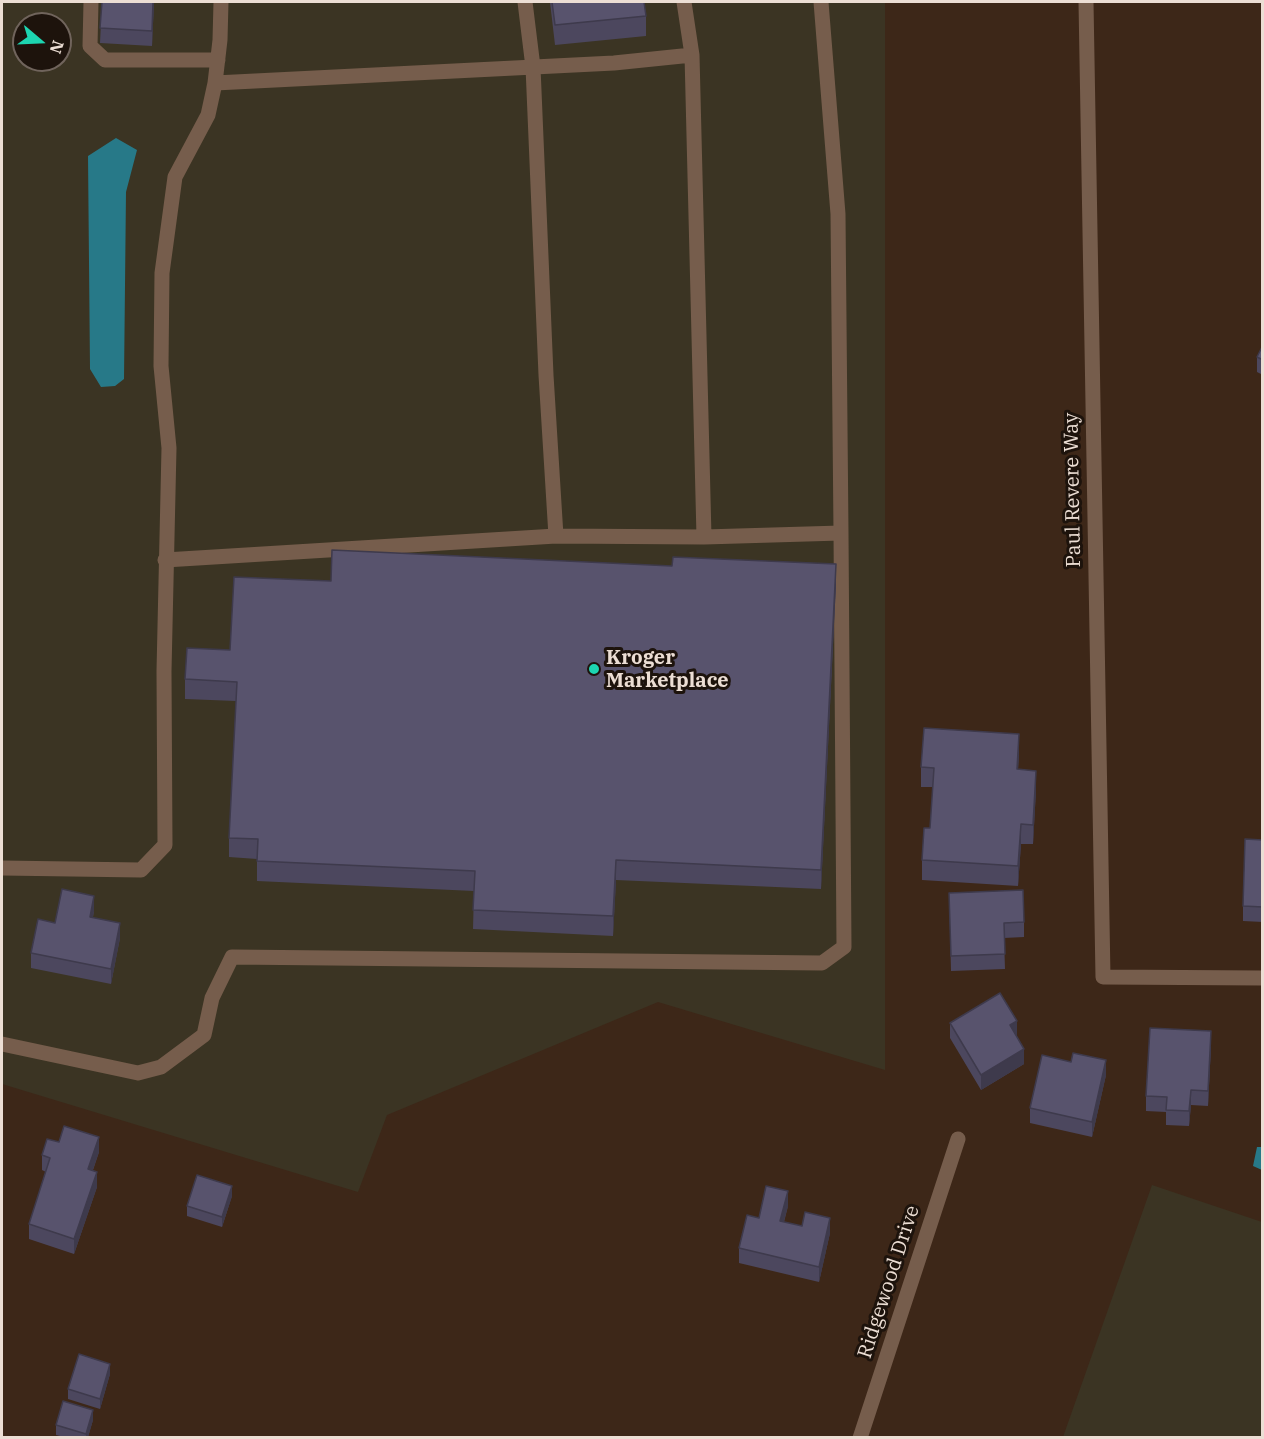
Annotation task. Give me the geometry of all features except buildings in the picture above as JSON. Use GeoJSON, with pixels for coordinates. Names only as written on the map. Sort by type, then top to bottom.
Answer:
{"type":"FeatureCollection","features":[{"type":"Feature","properties":{"kind":"street"},"geometry":{"type":"LineString","coordinates":[[91,2],[90,46],[105,60],[218,60]]}},
{"type":"Feature","properties":{"kind":"street"},"geometry":{"type":"LineString","coordinates":[[2,868],[141,870],[165,844],[165,560],[168,448],[161,366],[162,273],[175,177],[208,115],[215,84],[221,2]]}},
{"type":"Feature","properties":{"kind":"street"},"geometry":{"type":"LineString","coordinates":[[525,2],[533,67],[546,375],[556,536]]}},
{"type":"Feature","properties":{"kind":"street"},"geometry":{"type":"LineString","coordinates":[[684,2],[692,55],[704,537]]}},
{"type":"Feature","properties":{"kind":"street"},"geometry":{"type":"LineString","coordinates":[[2,1044],[138,1073],[161,1067],[204,1035],[212,998],[232,957],[822,963],[843,947],[838,213],[821,2]]}},
{"type":"Feature","properties":{"kind":"street","name":"Paul Revere Way"},"geometry":{"type":"LineString","coordinates":[[1086,2],[1102,977],[1263,978]]}},
{"type":"Feature","properties":{"kind":"street"},"geometry":{"type":"LineString","coordinates":[[215,84],[614,63],[692,55]]}},
{"type":"Feature","properties":{"kind":"street"},"geometry":{"type":"LineString","coordinates":[[165,560],[556,536],[704,537],[841,533]]}},
{"type":"Feature","properties":{"kind":"street","name":"Ridgewood Drive"},"geometry":{"type":"LineString","coordinates":[[860,1437],[958,1139]]}},
{"type":"Feature","properties":{"kind":"shaded area"},"geometry":{"type":"Polygon","coordinates":[[[2,2],[885,2],[885,1070],[658,1002],[387,1115],[358,1192],[2,1084],[2,2]]]}},
{"type":"Feature","properties":{"kind":"shaded area"},"geometry":{"type":"Polygon","coordinates":[[[1152,1185],[1262,1222],[1262,1437],[1063,1437],[1152,1185]]]}},
{"type":"Feature","properties":{"kind":"water"},"geometry":{"type":"Polygon","coordinates":[[[116,138],[137,150],[126,192],[124,379],[115,386],[101,387],[90,369],[88,156],[116,138]]]}},
{"type":"Feature","properties":{"kind":"water"},"geometry":{"type":"Polygon","coordinates":[[[1257,1147],[1262,1147],[1262,1170],[1253,1166],[1257,1147]]]}},
{"type":"Feature","properties":{"kind":"place","name":"Kroger Marketplace"},"geometry":{"type":"Point","coordinates":[594,669]}}]}
